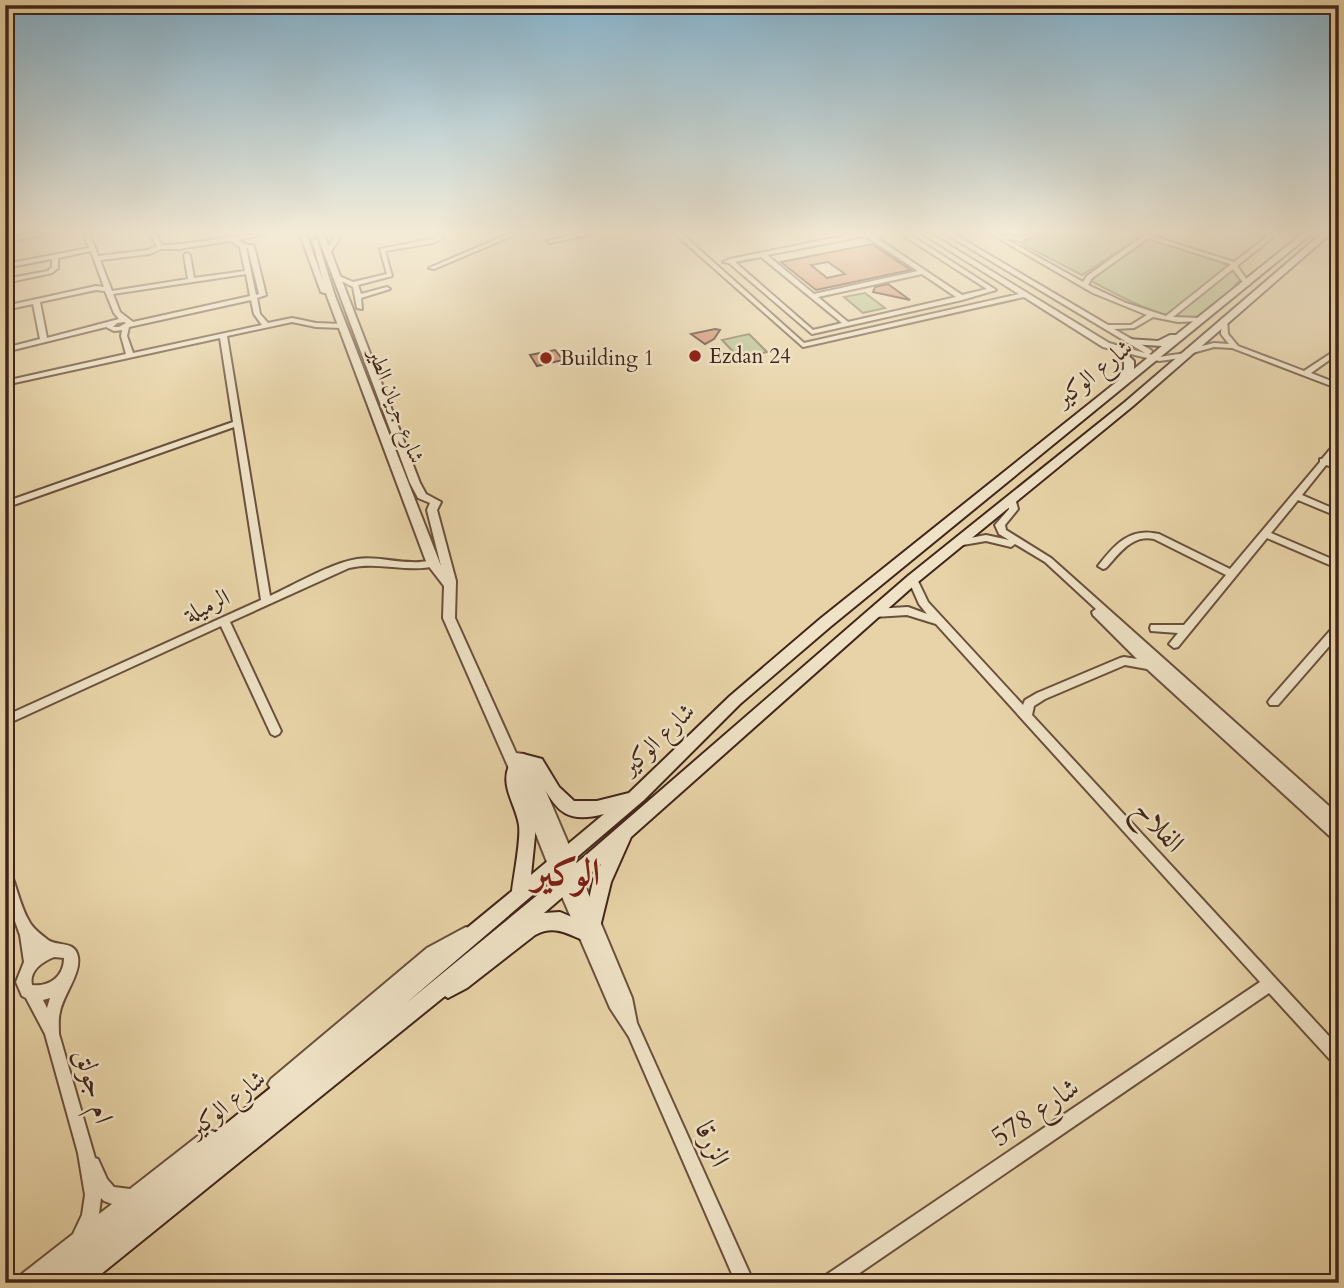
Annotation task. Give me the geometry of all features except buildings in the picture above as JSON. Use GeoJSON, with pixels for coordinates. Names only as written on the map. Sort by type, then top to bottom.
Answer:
{"type":"FeatureCollection","features":[{"type":"Feature","properties":{"kind":"main road","name":"شارع الوكير"},"geometry":{"type":"LineString","coordinates":[[71,1283],[437,989],[564,871],[735,700],[825,622],[1234,294]]}},
{"type":"Feature","properties":{"kind":"main road","name":"شارع الوكير"},"geometry":{"type":"LineString","coordinates":[[46,1283],[347,1040],[520,894],[564,871],[625,833],[913,579],[1188,354],[1255,294]]}},
{"type":"Feature","properties":{"kind":"main road"},"geometry":{"type":"LineString","coordinates":[[1125,335],[1159,344],[1184,334]]}},
{"type":"Feature","properties":{"kind":"main road"},"geometry":{"type":"LineString","coordinates":[[1115,348],[1128,358],[1130,365],[1115,385],[1116,389]]}},
{"type":"Feature","properties":{"kind":"main road"},"geometry":{"type":"LineString","coordinates":[[1052,465],[1065,448],[1160,368],[1157,358]]}},
{"type":"Feature","properties":{"kind":"main road"},"geometry":{"type":"LineString","coordinates":[[520,894],[528,826],[515,786],[519,766],[536,764],[558,799],[579,811],[600,809],[638,795]]}},
{"type":"Feature","properties":{"kind":"main road"},"geometry":{"type":"LineString","coordinates":[[437,989],[464,980],[537,923],[554,920],[588,928],[602,881],[625,833]]}},
{"type":"Feature","properties":{"kind":"street"},"geometry":{"type":"LineString","coordinates":[[5,308],[68,294]]}},
{"type":"Feature","properties":{"kind":"street"},"geometry":{"type":"LineString","coordinates":[[110,294],[117,313],[127,323]]}},
{"type":"Feature","properties":{"kind":"street"},"geometry":{"type":"LineString","coordinates":[[5,351],[263,294]]}},
{"type":"Feature","properties":{"kind":"street","name":"شارع جريان الطير"},"geometry":{"type":"LineString","coordinates":[[331,294],[412,505],[450,587],[449,618],[505,747],[519,766],[564,871]]}},
{"type":"Feature","properties":{"kind":"street","name":"شارع جريان الطير"},"geometry":{"type":"LineString","coordinates":[[343,294],[415,483],[422,496],[436,502],[432,510],[438,561]]}},
{"type":"Feature","properties":{"kind":"street"},"geometry":{"type":"LineString","coordinates":[[360,308],[358,297],[368,294]]}},
{"type":"Feature","properties":{"kind":"street"},"geometry":{"type":"LineString","coordinates":[[745,294],[803,345],[1024,295],[1093,339],[1115,348],[1171,360],[1214,345],[1238,347]]}},
{"type":"Feature","properties":{"kind":"street"},"geometry":{"type":"LineString","coordinates":[[767,294],[809,331],[977,294]]}},
{"type":"Feature","properties":{"kind":"street"},"geometry":{"type":"LineString","coordinates":[[813,296],[822,294]]}},
{"type":"Feature","properties":{"kind":"street"},"geometry":{"type":"LineString","coordinates":[[956,294],[962,298]]}},
{"type":"Feature","properties":{"kind":"street"},"geometry":{"type":"LineString","coordinates":[[1050,294],[1105,327],[1125,335],[1157,358]]}},
{"type":"Feature","properties":{"kind":"street"},"geometry":{"type":"LineString","coordinates":[[1105,294],[1166,319],[1182,323],[1201,320]]}},
{"type":"Feature","properties":{"kind":"street"},"geometry":{"type":"LineString","coordinates":[[1166,319],[1197,294]]}},
{"type":"Feature","properties":{"kind":"street"},"geometry":{"type":"LineString","coordinates":[[254,296],[257,314],[266,326]]}},
{"type":"Feature","properties":{"kind":"street"},"geometry":{"type":"LineString","coordinates":[[813,296],[847,324]]}},
{"type":"Feature","properties":{"kind":"street"},"geometry":{"type":"LineString","coordinates":[[36,301],[44,341]]}},
{"type":"Feature","properties":{"kind":"street"},"geometry":{"type":"LineString","coordinates":[[900,312],[913,321]]}},
{"type":"Feature","properties":{"kind":"street"},"geometry":{"type":"LineString","coordinates":[[112,326],[117,313]]}},
{"type":"Feature","properties":{"kind":"street"},"geometry":{"type":"LineString","coordinates":[[1125,335],[1152,315]]}},
{"type":"Feature","properties":{"kind":"street"},"geometry":{"type":"LineString","coordinates":[[1225,319],[1225,337],[1238,347],[1339,387]]}},
{"type":"Feature","properties":{"kind":"street"},"geometry":{"type":"LineString","coordinates":[[5,383],[297,320],[316,325],[342,326]]}},
{"type":"Feature","properties":{"kind":"street"},"geometry":{"type":"LineString","coordinates":[[127,323],[124,335],[131,356]]}},
{"type":"Feature","properties":{"kind":"street"},"geometry":{"type":"LineString","coordinates":[[112,326],[124,335]]}},
{"type":"Feature","properties":{"kind":"street"},"geometry":{"type":"LineString","coordinates":[[223,335],[266,602]]}},
{"type":"Feature","properties":{"kind":"street"},"geometry":{"type":"LineString","coordinates":[[1305,373],[1336,354]]}},
{"type":"Feature","properties":{"kind":"street"},"geometry":{"type":"LineString","coordinates":[[5,505],[238,423]]}},
{"type":"Feature","properties":{"kind":"street"},"geometry":{"type":"LineString","coordinates":[[1174,644],[1339,444]]}},
{"type":"Feature","properties":{"kind":"street"},"geometry":{"type":"LineString","coordinates":[[1323,461],[1339,467]]}},
{"type":"Feature","properties":{"kind":"street"},"geometry":{"type":"LineString","coordinates":[[1296,496],[1339,514]]}},
{"type":"Feature","properties":{"kind":"street"},"geometry":{"type":"LineString","coordinates":[[1012,498],[1014,509],[1000,525],[1002,532],[1037,551],[1339,823]]}},
{"type":"Feature","properties":{"kind":"street"},"geometry":{"type":"LineString","coordinates":[[412,505],[430,499]]}},
{"type":"Feature","properties":{"kind":"street"},"geometry":{"type":"LineString","coordinates":[[1103,566],[1132,536],[1143,533],[1156,536],[1230,573]]}},
{"type":"Feature","properties":{"kind":"street"},"geometry":{"type":"LineString","coordinates":[[1264,533],[1339,566]]}},
{"type":"Feature","properties":{"kind":"street"},"geometry":{"type":"LineString","coordinates":[[957,543],[986,538],[1006,542],[1035,557],[1069,581]]}},
{"type":"Feature","properties":{"kind":"street","name":"الرميلة"},"geometry":{"type":"LineString","coordinates":[[5,721],[352,563],[372,560],[418,566],[438,561]]}},
{"type":"Feature","properties":{"kind":"street","name":"الفلاح"},"geometry":{"type":"LineString","coordinates":[[913,579],[920,598],[943,626],[1339,1059]]}},
{"type":"Feature","properties":{"kind":"street"},"geometry":{"type":"LineString","coordinates":[[1096,606],[1099,617],[1128,645],[1339,837]]}},
{"type":"Feature","properties":{"kind":"street","name":"الفلاح"},"geometry":{"type":"LineString","coordinates":[[874,613],[908,611],[924,615],[943,626]]}},
{"type":"Feature","properties":{"kind":"street"},"geometry":{"type":"LineString","coordinates":[[225,621],[275,731]]}},
{"type":"Feature","properties":{"kind":"street"},"geometry":{"type":"LineString","coordinates":[[1155,628],[1184,629]]}},
{"type":"Feature","properties":{"kind":"street"},"geometry":{"type":"LineString","coordinates":[[1274,702],[1339,628]]}},
{"type":"Feature","properties":{"kind":"street"},"geometry":{"type":"LineString","coordinates":[[1124,661],[1128,645]]}},
{"type":"Feature","properties":{"kind":"street"},"geometry":{"type":"LineString","coordinates":[[1027,715],[1027,709],[1034,699],[1124,661],[1150,665]]}},
{"type":"Feature","properties":{"kind":"street"},"geometry":{"type":"LineString","coordinates":[[1198,709],[1222,718]]}},
{"type":"Feature","properties":{"kind":"street","name":"الزرقا"},"geometry":{"type":"LineString","coordinates":[[564,871],[588,928],[625,998],[630,1026],[746,1283]]}},
{"type":"Feature","properties":{"kind":"street"},"geometry":{"type":"LineString","coordinates":[[5,875],[24,927],[31,964],[23,982],[24,987],[31,993],[48,991],[64,980],[71,969],[72,959],[65,950],[54,950],[31,964]]}},
{"type":"Feature","properties":{"kind":"street"},"geometry":{"type":"LineString","coordinates":[[24,927],[54,950]]}},
{"type":"Feature","properties":{"kind":"street"},"geometry":{"type":"LineString","coordinates":[[24,1283],[260,1097],[432,953],[450,941],[479,929]]}},
{"type":"Feature","properties":{"kind":"street","name":"ام جولق"},"geometry":{"type":"LineString","coordinates":[[52,1034],[52,1013],[64,980]]}},
{"type":"Feature","properties":{"kind":"street","name":"شارع 578"},"geometry":{"type":"LineString","coordinates":[[829,1283],[1270,984]]}},
{"type":"Feature","properties":{"kind":"street","name":"ام جولق"},"geometry":{"type":"LineString","coordinates":[[31,993],[52,1034],[86,1153],[93,1205],[79,1241]]}},
{"type":"Feature","properties":{"kind":"street","name":"ام جولق"},"geometry":{"type":"LineString","coordinates":[[86,1153],[105,1191],[116,1197],[133,1198]]}},
{"type":"Feature","properties":{"kind":"green space"},"geometry":{"type":"Polygon","coordinates":[[[866,294],[885,308],[863,313],[844,297],[866,294]]]}},
{"type":"Feature","properties":{"kind":"green space"},"geometry":{"type":"Polygon","coordinates":[[[1116,294],[1227,294],[1210,312],[1194,319],[1163,315],[1116,294]]]}},
{"type":"Feature","properties":{"kind":"green space"},"geometry":{"type":"Polygon","coordinates":[[[749,334],[767,352],[740,359],[722,340],[749,334]]]}},
{"type":"Feature","properties":{"kind":"place","name":"Ezdan 24"},"geometry":{"type":"Point","coordinates":[695,356]}},
{"type":"Feature","properties":{"kind":"place","name":"Building 1"},"geometry":{"type":"Point","coordinates":[546,358]}},
{"type":"Feature","properties":{"kind":"district","name":"الوكير"},"geometry":{"type":"Point","coordinates":[566,873]}}]}
